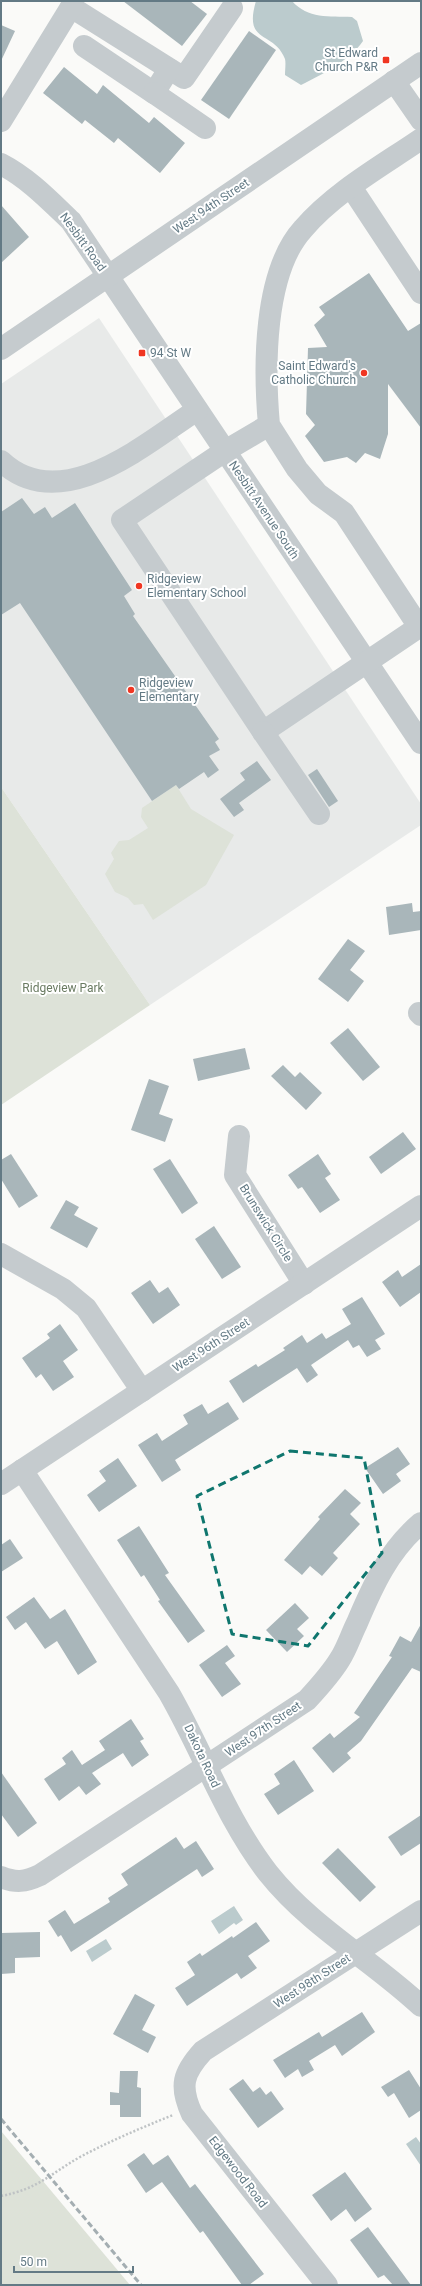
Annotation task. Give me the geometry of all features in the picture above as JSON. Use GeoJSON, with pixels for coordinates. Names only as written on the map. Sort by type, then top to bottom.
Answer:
{"type":"FeatureCollection","features":[{"type":"Feature","properties":{"kind":"street"},"geometry":{"type":"LineString","coordinates":[[1,121],[72,4],[184,78],[232,8]]}},
{"type":"Feature","properties":{"kind":"street"},"geometry":{"type":"LineString","coordinates":[[84,46],[205,128]]}},
{"type":"Feature","properties":{"kind":"street","name":"West 94th Street"},"geometry":{"type":"LineString","coordinates":[[1,349],[421,63]]}},
{"type":"Feature","properties":{"kind":"street"},"geometry":{"type":"LineString","coordinates":[[154,93],[169,69]]}},
{"type":"Feature","properties":{"kind":"street"},"geometry":{"type":"LineString","coordinates":[[394,81],[421,120]]}},
{"type":"Feature","properties":{"kind":"street"},"geometry":{"type":"LineString","coordinates":[[263,732],[420,626],[344,513],[318,494],[297,469],[269,425],[266,392],[269,329],[275,290],[287,253],[302,230],[334,198],[421,139]]}},
{"type":"Feature","properties":{"kind":"street","name":"Nesbitt Road"},"geometry":{"type":"LineString","coordinates":[[1,164],[14,171],[44,194],[71,221],[108,276]]}},
{"type":"Feature","properties":{"kind":"street"},"geometry":{"type":"LineString","coordinates":[[351,187],[421,293]]}},
{"type":"Feature","properties":{"kind":"street","name":"Nesbitt Avenue South"},"geometry":{"type":"LineString","coordinates":[[108,276],[421,743]]}},
{"type":"Feature","properties":{"kind":"street"},"geometry":{"type":"LineString","coordinates":[[1,461],[18,473],[32,479],[69,481],[87,477],[104,470],[197,410]]}},
{"type":"Feature","properties":{"kind":"street"},"geometry":{"type":"LineString","coordinates":[[269,425],[225,451],[122,520],[319,814]]}},
{"type":"Feature","properties":{"kind":"street","name":"Brunswick Circle"},"geometry":{"type":"LineString","coordinates":[[240,1136],[235,1175],[304,1284]]}},
{"type":"Feature","properties":{"kind":"street","name":"West 96th Street"},"geometry":{"type":"LineString","coordinates":[[1,1484],[421,1206]]}},
{"type":"Feature","properties":{"kind":"street"},"geometry":{"type":"LineString","coordinates":[[1,1254],[63,1289],[86,1308],[142,1391]]}},
{"type":"Feature","properties":{"kind":"street","name":"Dakota Road"},"geometry":{"type":"LineString","coordinates":[[22,1470],[165,1687],[187,1724],[206,1766],[241,1832],[268,1873],[301,1909],[400,1987],[421,2006]]}},
{"type":"Feature","properties":{"kind":"street","name":"West 97th Street"},"geometry":{"type":"LineString","coordinates":[[1,1877],[13,1882],[27,1881],[40,1875],[286,1715],[306,1700],[326,1679],[341,1658],[375,1581],[390,1556],[408,1534],[421,1523]]}},
{"type":"Feature","properties":{"kind":"street","name":"West 98th Street"},"geometry":{"type":"LineString","coordinates":[[203,2051],[421,1911]]}},
{"type":"Feature","properties":{"kind":"street","name":"Edgewood Road"},"geometry":{"type":"LineString","coordinates":[[203,2051],[191,2064],[184,2081],[185,2098],[192,2114],[327,2285]]}},
{"type":"Feature","properties":{"kind":"path"},"geometry":{"type":"LineString","coordinates":[[1,2196],[21,2192],[50,2178],[79,2158],[127,2133],[189,2107]]}},
{"type":"Feature","properties":{"kind":"highlighted area"},"geometry":{"type":"Polygon","coordinates":[[[290,1451],[364,1458],[382,1553],[308,1646],[232,1634],[197,1496],[290,1451]]]}},
{"type":"Feature","properties":{"kind":"shaded area"},"geometry":{"type":"Polygon","coordinates":[[[256,1],[292,1],[298,7],[312,14],[352,17],[357,21],[363,41],[343,61],[327,72],[301,85],[285,75],[285,59],[280,50],[257,31],[254,25],[253,15],[256,1]]]}},
{"type":"Feature","properties":{"kind":"shaded area","name":"Ridgeview Elementary School"},"geometry":{"type":"Polygon","coordinates":[[[99,318],[421,804],[421,825],[150,1005],[1,787],[1,384],[99,318]]]}},
{"type":"Feature","properties":{"kind":"shaded area"},"geometry":{"type":"Polygon","coordinates":[[[234,1906],[243,1920],[236,1925],[234,1923],[219,1934],[211,1921],[234,1906]]]}},
{"type":"Feature","properties":{"kind":"shaded area"},"geometry":{"type":"Polygon","coordinates":[[[106,1939],[112,1949],[92,1962],[86,1951],[106,1939]]]}},
{"type":"Feature","properties":{"kind":"shaded area"},"geometry":{"type":"Polygon","coordinates":[[[416,2137],[421,2144],[421,2166],[406,2144],[416,2137]]]}},
{"type":"Feature","properties":{"kind":"green space"},"geometry":{"type":"Polygon","coordinates":[[[176,785],[191,809],[234,835],[206,885],[153,920],[143,904],[134,905],[128,898],[115,892],[105,874],[114,859],[111,853],[119,841],[129,840],[148,828],[141,817],[142,808],[176,785]]]}},
{"type":"Feature","properties":{"kind":"green space","name":"Ridgeview Park"},"geometry":{"type":"Polygon","coordinates":[[[1,787],[150,1005],[1,1105],[1,787]]]}},
{"type":"Feature","properties":{"kind":"green space"},"geometry":{"type":"Polygon","coordinates":[[[1,2131],[130,2285],[1,2285],[1,2131]]]}},
{"type":"Feature","properties":{"kind":"building"},"geometry":{"type":"Polygon","coordinates":[[[123,1],[190,1],[207,14],[182,46],[123,1]]]}},
{"type":"Feature","properties":{"kind":"building"},"geometry":{"type":"Polygon","coordinates":[[[1,25],[15,31],[1,61],[1,25]]]}},
{"type":"Feature","properties":{"kind":"building"},"geometry":{"type":"Polygon","coordinates":[[[249,31],[276,50],[229,119],[201,100],[249,31]]]}},
{"type":"Feature","properties":{"kind":"building"},"geometry":{"type":"Polygon","coordinates":[[[64,67],[97,94],[103,85],[149,123],[154,117],[185,143],[160,173],[118,138],[114,143],[85,120],[82,124],[43,93],[64,67]]]}},
{"type":"Feature","properties":{"kind":"building"},"geometry":{"type":"Polygon","coordinates":[[[1,205],[29,237],[1,263],[1,205]]]}},
{"type":"Feature","properties":{"kind":"building","name":"Saint Edward's Catholic Church"},"geometry":{"type":"Polygon","coordinates":[[[369,273],[408,331],[421,323],[421,428],[388,384],[388,434],[380,459],[365,453],[356,463],[347,457],[324,462],[305,436],[315,425],[306,414],[308,348],[327,347],[314,325],[325,315],[319,307],[369,273]]]}},
{"type":"Feature","properties":{"kind":"building","name":"Ridgeview Elementary"},"geometry":{"type":"Polygon","coordinates":[[[22,498],[34,514],[45,507],[52,518],[75,503],[132,590],[124,596],[135,614],[133,616],[219,739],[215,742],[220,750],[209,756],[219,770],[208,778],[204,772],[179,789],[176,785],[152,801],[20,603],[1,615],[1,512],[22,498]]]}},
{"type":"Feature","properties":{"kind":"building"},"geometry":{"type":"Polygon","coordinates":[[[257,761],[271,780],[239,803],[244,810],[234,817],[220,799],[245,780],[240,773],[257,761]]]}},
{"type":"Feature","properties":{"kind":"building"},"geometry":{"type":"Polygon","coordinates":[[[317,769],[338,801],[329,807],[308,775],[317,769]]]}},
{"type":"Feature","properties":{"kind":"building"},"geometry":{"type":"Polygon","coordinates":[[[412,903],[413,912],[421,911],[421,930],[389,935],[386,907],[412,903]]]}},
{"type":"Feature","properties":{"kind":"building"},"geometry":{"type":"Polygon","coordinates":[[[348,939],[365,951],[350,970],[364,981],[348,1002],[318,979],[348,939]]]}},
{"type":"Feature","properties":{"kind":"building"},"geometry":{"type":"Polygon","coordinates":[[[348,1028],[380,1067],[363,1081],[330,1043],[348,1028]]]}},
{"type":"Feature","properties":{"kind":"building"},"geometry":{"type":"Polygon","coordinates":[[[245,1048],[250,1069],[198,1081],[193,1059],[245,1048]]]}},
{"type":"Feature","properties":{"kind":"building"},"geometry":{"type":"Polygon","coordinates":[[[283,1065],[295,1077],[300,1072],[322,1093],[306,1110],[271,1076],[283,1065]]]}},
{"type":"Feature","properties":{"kind":"building"},"geometry":{"type":"Polygon","coordinates":[[[149,1079],[169,1086],[159,1114],[173,1119],[165,1142],[131,1130],[149,1079]]]}},
{"type":"Feature","properties":{"kind":"building"},"geometry":{"type":"Polygon","coordinates":[[[403,1132],[416,1149],[381,1174],[369,1157],[403,1132]]]}},
{"type":"Feature","properties":{"kind":"building"},"geometry":{"type":"Polygon","coordinates":[[[11,1154],[38,1196],[19,1208],[1,1179],[1,1160],[11,1154]]]}},
{"type":"Feature","properties":{"kind":"building"},"geometry":{"type":"Polygon","coordinates":[[[318,1154],[331,1174],[325,1178],[340,1200],[320,1213],[302,1187],[298,1189],[288,1175],[318,1154]]]}},
{"type":"Feature","properties":{"kind":"building"},"geometry":{"type":"Polygon","coordinates":[[[170,1159],[198,1203],[182,1214],[153,1169],[170,1159]]]}},
{"type":"Feature","properties":{"kind":"building"},"geometry":{"type":"Polygon","coordinates":[[[66,1200],[79,1207],[74,1215],[98,1228],[87,1248],[50,1228],[66,1200]]]}},
{"type":"Feature","properties":{"kind":"building"},"geometry":{"type":"Polygon","coordinates":[[[214,1226],[241,1267],[222,1279],[195,1239],[214,1226]]]}},
{"type":"Feature","properties":{"kind":"building"},"geometry":{"type":"Polygon","coordinates":[[[421,1264],[421,1292],[400,1307],[382,1282],[398,1270],[402,1277],[421,1264]]]}},
{"type":"Feature","properties":{"kind":"building"},"geometry":{"type":"Polygon","coordinates":[[[150,1280],[159,1293],[168,1287],[180,1305],[153,1324],[131,1293],[150,1280]]]}},
{"type":"Feature","properties":{"kind":"building"},"geometry":{"type":"Polygon","coordinates":[[[362,1297],[385,1334],[375,1340],[381,1349],[367,1357],[359,1345],[353,1348],[348,1340],[311,1365],[318,1375],[307,1383],[297,1368],[243,1403],[229,1381],[256,1364],[258,1367],[285,1350],[283,1348],[302,1335],[307,1343],[322,1333],[326,1339],[351,1324],[342,1309],[362,1297]]]}},
{"type":"Feature","properties":{"kind":"building"},"geometry":{"type":"Polygon","coordinates":[[[60,1324],[78,1350],[63,1361],[74,1377],[53,1391],[41,1374],[36,1378],[22,1358],[50,1338],[47,1334],[60,1324]]]}},
{"type":"Feature","properties":{"kind":"building"},"geometry":{"type":"Polygon","coordinates":[[[228,1402],[239,1419],[175,1460],[181,1470],[162,1482],[138,1445],[157,1433],[162,1441],[188,1424],[183,1415],[202,1404],[208,1414],[228,1402]]]}},
{"type":"Feature","properties":{"kind":"building"},"geometry":{"type":"Polygon","coordinates":[[[398,1447],[410,1464],[396,1474],[401,1481],[383,1494],[365,1468],[398,1447]]]}},
{"type":"Feature","properties":{"kind":"building"},"geometry":{"type":"Polygon","coordinates":[[[118,1458],[137,1486],[99,1512],[87,1495],[106,1481],[99,1471],[118,1458]]]}},
{"type":"Feature","properties":{"kind":"building"},"geometry":{"type":"Polygon","coordinates":[[[345,1489],[361,1503],[350,1514],[360,1524],[333,1553],[338,1558],[322,1576],[310,1566],[302,1575],[284,1560],[320,1519],[318,1517],[345,1489]]]}},
{"type":"Feature","properties":{"kind":"building"},"geometry":{"type":"Polygon","coordinates":[[[139,1526],[169,1573],[165,1575],[205,1631],[188,1643],[158,1601],[160,1600],[144,1575],[141,1577],[117,1540],[139,1526]]]}},
{"type":"Feature","properties":{"kind":"building"},"geometry":{"type":"Polygon","coordinates":[[[10,1539],[23,1558],[1,1572],[1,1545],[10,1539]]]}},
{"type":"Feature","properties":{"kind":"building"},"geometry":{"type":"Polygon","coordinates":[[[34,1597],[50,1619],[65,1609],[97,1662],[78,1675],[57,1641],[45,1649],[26,1622],[15,1630],[6,1617],[34,1597]]]}},
{"type":"Feature","properties":{"kind":"building"},"geometry":{"type":"Polygon","coordinates":[[[295,1603],[309,1618],[297,1629],[304,1636],[287,1652],[266,1630],[295,1603]]]}},
{"type":"Feature","properties":{"kind":"building"},"geometry":{"type":"Polygon","coordinates":[[[421,1624],[421,1672],[412,1668],[361,1741],[347,1753],[351,1758],[333,1773],[312,1748],[330,1733],[334,1738],[360,1717],[354,1713],[392,1657],[389,1656],[400,1636],[411,1642],[421,1624]]]}},
{"type":"Feature","properties":{"kind":"building"},"geometry":{"type":"Polygon","coordinates":[[[227,1645],[235,1656],[225,1663],[241,1684],[222,1697],[199,1665],[227,1645]]]}},
{"type":"Feature","properties":{"kind":"building"},"geometry":{"type":"Polygon","coordinates":[[[131,1719],[144,1739],[140,1741],[149,1755],[132,1767],[123,1753],[92,1773],[101,1784],[86,1795],[79,1786],[59,1801],[44,1779],[66,1764],[62,1758],[72,1750],[82,1765],[105,1750],[99,1741],[131,1719]]]}},
{"type":"Feature","properties":{"kind":"building"},"geometry":{"type":"Polygon","coordinates":[[[294,1760],[314,1791],[278,1815],[264,1794],[280,1784],[274,1774],[294,1760]]]}},
{"type":"Feature","properties":{"kind":"building"},"geometry":{"type":"Polygon","coordinates":[[[1,1772],[37,1823],[18,1837],[1,1814],[1,1772]]]}},
{"type":"Feature","properties":{"kind":"building"},"geometry":{"type":"Polygon","coordinates":[[[421,1815],[421,1843],[401,1856],[388,1837],[421,1815]]]}},
{"type":"Feature","properties":{"kind":"building"},"geometry":{"type":"Polygon","coordinates":[[[176,1837],[184,1849],[196,1841],[214,1869],[202,1877],[197,1869],[71,1952],[61,1935],[58,1937],[48,1921],[65,1910],[74,1924],[110,1902],[108,1898],[128,1885],[121,1874],[176,1837]]]}},
{"type":"Feature","properties":{"kind":"building"},"geometry":{"type":"Polygon","coordinates":[[[338,1848],[376,1887],[360,1902],[322,1863],[338,1848]]]}},
{"type":"Feature","properties":{"kind":"building"},"geometry":{"type":"Polygon","coordinates":[[[256,1922],[270,1941],[248,1956],[257,1968],[241,1979],[237,1973],[187,2006],[175,1988],[195,1975],[187,1962],[200,1953],[202,1956],[232,1936],[233,1938],[256,1922]]]}},
{"type":"Feature","properties":{"kind":"building"},"geometry":{"type":"Polygon","coordinates":[[[40,1932],[40,1957],[15,1958],[15,1973],[1,1974],[1,1933],[40,1932]]]}},
{"type":"Feature","properties":{"kind":"building"},"geometry":{"type":"Polygon","coordinates":[[[135,1994],[155,2005],[142,2030],[156,2037],[148,2053],[113,2034],[135,1994]]]}},
{"type":"Feature","properties":{"kind":"building"},"geometry":{"type":"Polygon","coordinates":[[[362,2012],[375,2032],[342,2056],[335,2045],[309,2061],[314,2070],[302,2077],[298,2069],[285,2078],[273,2060],[319,2032],[322,2037],[362,2012]]]}},
{"type":"Feature","properties":{"kind":"building"},"geometry":{"type":"Polygon","coordinates":[[[409,2070],[421,2089],[421,2110],[409,2118],[394,2093],[388,2097],[381,2087],[409,2070]]]}},
{"type":"Feature","properties":{"kind":"building"},"geometry":{"type":"Polygon","coordinates":[[[120,2071],[138,2071],[137,2087],[141,2088],[141,2117],[120,2117],[120,2105],[110,2105],[110,2092],[119,2093],[120,2071]]]}},
{"type":"Feature","properties":{"kind":"building"},"geometry":{"type":"Polygon","coordinates":[[[243,2079],[253,2092],[260,2087],[266,2095],[271,2091],[284,2109],[258,2128],[229,2089],[243,2079]]]}},
{"type":"Feature","properties":{"kind":"building"},"geometry":{"type":"Polygon","coordinates":[[[144,2153],[153,2165],[168,2155],[190,2188],[195,2184],[264,2274],[249,2285],[242,2285],[203,2231],[200,2233],[162,2182],[146,2193],[127,2165],[144,2153]]]}},
{"type":"Feature","properties":{"kind":"building"},"geometry":{"type":"Polygon","coordinates":[[[345,2172],[372,2209],[355,2222],[346,2209],[331,2221],[312,2195],[345,2172]]]}},
{"type":"Feature","properties":{"kind":"building"},"geometry":{"type":"Polygon","coordinates":[[[368,2227],[411,2285],[393,2285],[384,2275],[378,2278],[350,2240],[368,2227]]]}},
{"type":"Feature","properties":{"kind":"railway"},"geometry":{"type":"LineString","coordinates":[[1,2119],[141,2285]]}},
{"type":"Feature","properties":{"kind":"place","name":"St Edward Church P&R"},"geometry":{"type":"Point","coordinates":[386,60]}},
{"type":"Feature","properties":{"kind":"place","name":"94 St W"},"geometry":{"type":"Point","coordinates":[142,353]}},
{"type":"Feature","properties":{"kind":"place","name":"Saint Edward's Catholic Church"},"geometry":{"type":"Point","coordinates":[364,373]}},
{"type":"Feature","properties":{"kind":"place","name":"Ridgeview Elementary School"},"geometry":{"type":"Point","coordinates":[139,586]}},
{"type":"Feature","properties":{"kind":"place","name":"Ridgeview Elementary"},"geometry":{"type":"Point","coordinates":[131,690]}}]}
